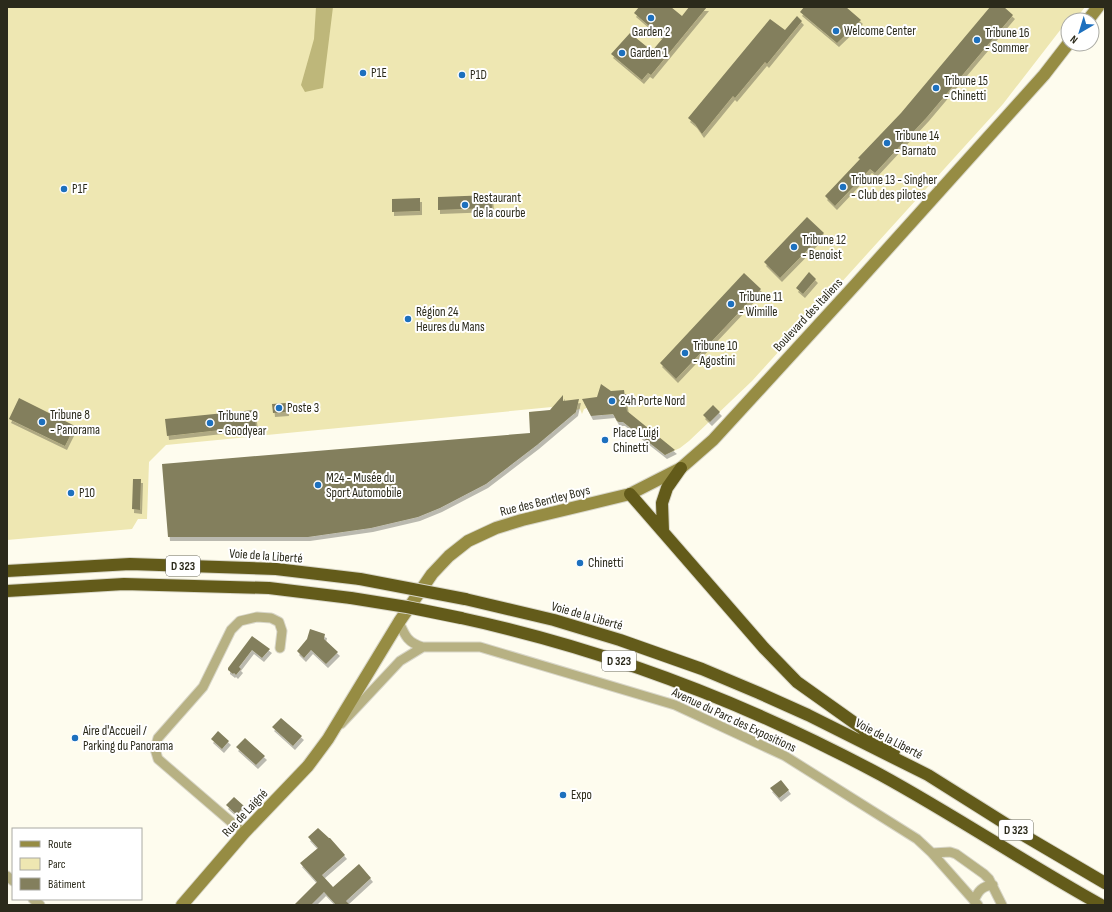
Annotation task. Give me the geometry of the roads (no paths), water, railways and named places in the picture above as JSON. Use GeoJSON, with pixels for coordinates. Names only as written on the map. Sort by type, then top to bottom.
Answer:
{"type":"FeatureCollection","features":[{"type":"Feature","properties":{"kind":"highway"},"geometry":{"type":"LineString","coordinates":[[663,531],[662,503],[667,488],[681,468]]}},
{"type":"Feature","properties":{"kind":"highway"},"geometry":{"type":"LineString","coordinates":[[630,494],[764,648],[797,682],[928,775]]}},
{"type":"Feature","properties":{"kind":"highway","name":"Voie de la Liberté"},"geometry":{"type":"LineString","coordinates":[[7,571],[130,564],[276,569],[360,579],[465,598],[554,620],[620,640],[702,669],[808,715],[928,775],[1024,836],[1105,883]]}},
{"type":"Feature","properties":{"kind":"highway","name":"D 323"},"geometry":{"type":"LineString","coordinates":[[7,591],[124,584],[269,588],[351,598],[406,607],[534,635],[580,648],[660,675],[728,701],[803,735],[883,776],[1101,905]]}},
{"type":"Feature","properties":{"kind":"highway"},"geometry":{"type":"LineString","coordinates":[[1032,865],[1086,905]]}},
{"type":"Feature","properties":{"kind":"street","name":"Boulevard des Italiens"},"geometry":{"type":"LineString","coordinates":[[630,494],[681,468],[713,440],[1044,75],[1062,52]]}},
{"type":"Feature","properties":{"kind":"street","name":"Rue des Bentley Boys"},"geometry":{"type":"LineString","coordinates":[[399,622],[432,574],[449,556],[468,541],[496,528],[522,520],[630,494]]}},
{"type":"Feature","properties":{"kind":"street"},"geometry":{"type":"LineString","coordinates":[[244,834],[158,759],[155,749],[158,738],[203,687],[231,630],[240,621],[257,617],[271,618],[279,622],[282,631],[280,648]]}},
{"type":"Feature","properties":{"kind":"street"},"geometry":{"type":"LineString","coordinates":[[399,622],[408,640],[415,645],[423,647]]}},
{"type":"Feature","properties":{"kind":"street","name":"Rue de Laigné"},"geometry":{"type":"LineString","coordinates":[[182,905],[244,834],[308,766],[328,739],[399,622]]}},
{"type":"Feature","properties":{"kind":"street"},"geometry":{"type":"LineString","coordinates":[[328,739],[400,661],[423,647]]}},
{"type":"Feature","properties":{"kind":"street","name":"Avenue du Parc des Expositions"},"geometry":{"type":"LineString","coordinates":[[423,647],[480,647],[676,705],[786,756],[917,839],[932,852],[976,903]]}},
{"type":"Feature","properties":{"kind":"street"},"geometry":{"type":"LineString","coordinates":[[932,852],[950,852],[956,854],[984,874],[993,885],[1002,905]]}},
{"type":"Feature","properties":{"kind":"street"},"geometry":{"type":"LineString","coordinates":[[976,903],[982,888],[993,885]]}},
{"type":"Feature","properties":{"kind":"place","name":"Garden 2"},"geometry":{"type":"Point","coordinates":[651,18]}},
{"type":"Feature","properties":{"kind":"place","name":"Welcome Center"},"geometry":{"type":"Point","coordinates":[836,31]}},
{"type":"Feature","properties":{"kind":"place","name":"Tribune 16 - Sommer"},"geometry":{"type":"Point","coordinates":[977,40]}},
{"type":"Feature","properties":{"kind":"place","name":"Garden 1"},"geometry":{"type":"Point","coordinates":[622,53]}},
{"type":"Feature","properties":{"kind":"place","name":"P1E"},"geometry":{"type":"Point","coordinates":[363,73]}},
{"type":"Feature","properties":{"kind":"place","name":"P1D"},"geometry":{"type":"Point","coordinates":[462,75]}},
{"type":"Feature","properties":{"kind":"place","name":"Tribune 15 - Chinetti"},"geometry":{"type":"Point","coordinates":[936,88]}},
{"type":"Feature","properties":{"kind":"place","name":"Tribune 14 - Barnato"},"geometry":{"type":"Point","coordinates":[887,143]}},
{"type":"Feature","properties":{"kind":"place","name":"Tribune 13 - Singher - Club des pilotes"},"geometry":{"type":"Point","coordinates":[843,187]}},
{"type":"Feature","properties":{"kind":"place","name":"P1F"},"geometry":{"type":"Point","coordinates":[64,189]}},
{"type":"Feature","properties":{"kind":"place","name":"Restaurant de la courbe"},"geometry":{"type":"Point","coordinates":[465,205]}},
{"type":"Feature","properties":{"kind":"place","name":"Tribune 12 - Benoist"},"geometry":{"type":"Point","coordinates":[794,247]}},
{"type":"Feature","properties":{"kind":"place","name":"Tribune 11 - Wimille"},"geometry":{"type":"Point","coordinates":[731,304]}},
{"type":"Feature","properties":{"kind":"place","name":"Région 24 Heures du Mans"},"geometry":{"type":"Point","coordinates":[408,319]}},
{"type":"Feature","properties":{"kind":"place","name":"Tribune 10 - Agostini"},"geometry":{"type":"Point","coordinates":[685,353]}},
{"type":"Feature","properties":{"kind":"place","name":"24h Porte Nord"},"geometry":{"type":"Point","coordinates":[612,401]}},
{"type":"Feature","properties":{"kind":"place","name":"Poste 3"},"geometry":{"type":"Point","coordinates":[279,408]}},
{"type":"Feature","properties":{"kind":"place","name":"Tribune 8 - Panorama"},"geometry":{"type":"Point","coordinates":[42,422]}},
{"type":"Feature","properties":{"kind":"place","name":"Tribune 9 - Goodyear"},"geometry":{"type":"Point","coordinates":[210,423]}},
{"type":"Feature","properties":{"kind":"place","name":"Place Luigi Chinetti"},"geometry":{"type":"Point","coordinates":[605,440]}},
{"type":"Feature","properties":{"kind":"place","name":"M24 - Musée du Sport Automobile"},"geometry":{"type":"Point","coordinates":[318,485]}},
{"type":"Feature","properties":{"kind":"place","name":"P10"},"geometry":{"type":"Point","coordinates":[71,493]}},
{"type":"Feature","properties":{"kind":"place","name":"Chinetti"},"geometry":{"type":"Point","coordinates":[580,563]}},
{"type":"Feature","properties":{"kind":"place","name":"Aire d'Accueil / Parking du Panorama"},"geometry":{"type":"Point","coordinates":[75,738]}},
{"type":"Feature","properties":{"kind":"place","name":"Expo"},"geometry":{"type":"Point","coordinates":[563,795]}}]}
